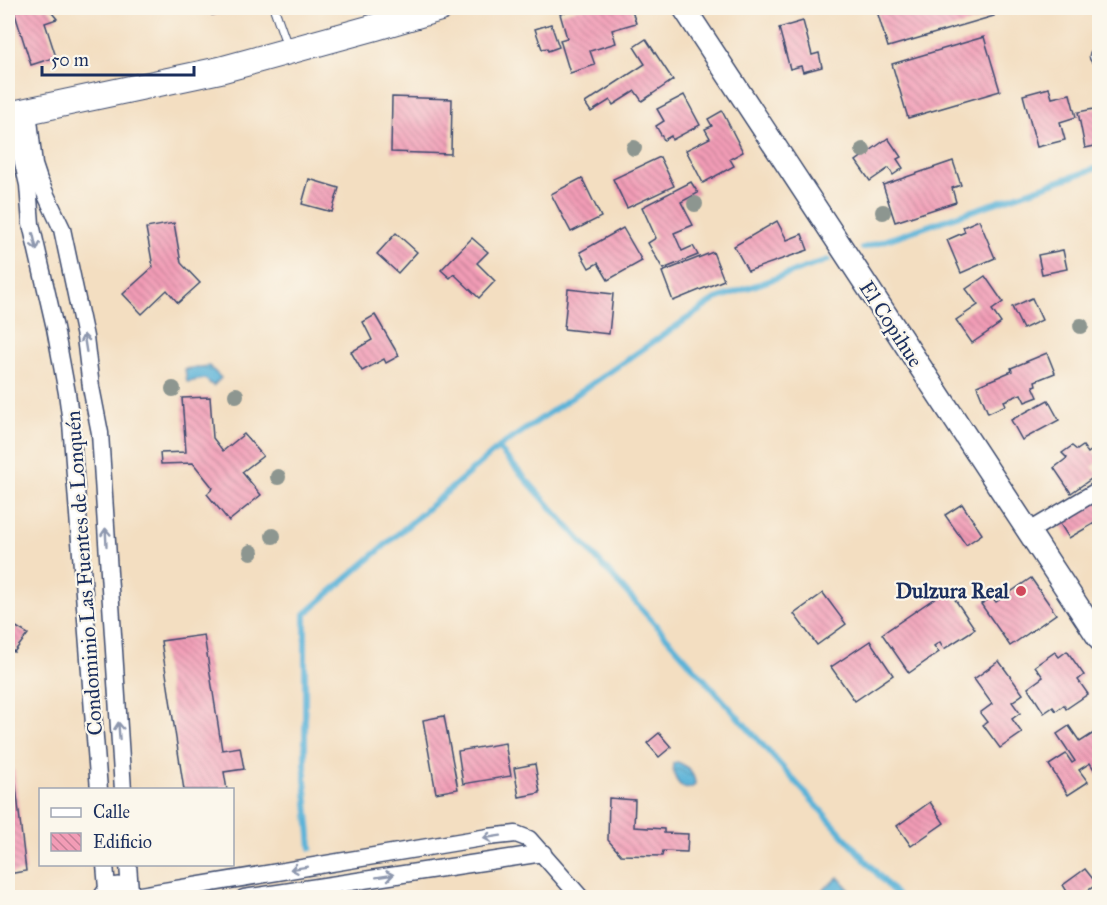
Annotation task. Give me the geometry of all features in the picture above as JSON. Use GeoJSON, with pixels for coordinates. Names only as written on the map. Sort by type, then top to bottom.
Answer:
{"type":"FeatureCollection","features":[{"type":"Feature","properties":{"kind":"main road"},"geometry":{"type":"LineString","coordinates":[[16,113],[220,70],[440,8]]}},
{"type":"Feature","properties":{"kind":"main road","name":"El Copihue"},"geometry":{"type":"LineString","coordinates":[[684,8],[1100,640]]}},
{"type":"Feature","properties":{"kind":"street","name":"Condominio Las Fuentes de Lonquén"},"geometry":{"type":"LineString","coordinates":[[16,113],[28,184],[31,224],[55,328],[71,423],[99,788]]}},
{"type":"Feature","properties":{"kind":"street","name":"Condominio Las Fuentes de Lonquén"},"geometry":{"type":"LineString","coordinates":[[16,113],[39,180],[62,229],[85,337],[100,433],[123,788]]}},
{"type":"Feature","properties":{"kind":"street"},"geometry":{"type":"LineString","coordinates":[[1028,532],[1100,489]]}},
{"type":"Feature","properties":{"kind":"street"},"geometry":{"type":"LineString","coordinates":[[132,895],[516,834],[529,839],[581,897]]}},
{"type":"Feature","properties":{"kind":"street"},"geometry":{"type":"LineString","coordinates":[[244,897],[543,853]]}},
{"type":"Feature","properties":{"kind":"street"},"geometry":{"type":"LineString","coordinates":[[104,893],[105,866]]}},
{"type":"Feature","properties":{"kind":"street"},"geometry":{"type":"LineString","coordinates":[[128,866],[132,895]]}},
{"type":"Feature","properties":{"kind":"street"},"geometry":{"type":"LineString","coordinates":[[104,893],[113,886],[119,886],[125,887],[132,895]]}},
{"type":"Feature","properties":{"kind":"lane"},"geometry":{"type":"LineString","coordinates":[[274,8],[289,51]]}},
{"type":"Feature","properties":{"kind":"water"},"geometry":{"type":"Polygon","coordinates":[[[209,366],[221,378],[213,386],[205,379],[187,382],[185,369],[209,366]]]}},
{"type":"Feature","properties":{"kind":"water"},"geometry":{"type":"Polygon","coordinates":[[[677,762],[690,770],[695,785],[686,788],[678,783],[673,768],[673,763],[677,762]]]}},
{"type":"Feature","properties":{"kind":"water"},"geometry":{"type":"Polygon","coordinates":[[[838,877],[856,897],[826,897],[821,892],[838,877]]]}},
{"type":"Feature","properties":{"kind":"building"},"geometry":{"type":"Polygon","coordinates":[[[13,8],[48,8],[57,19],[45,23],[56,57],[31,65],[13,8]]]}},
{"type":"Feature","properties":{"kind":"building"},"geometry":{"type":"Polygon","coordinates":[[[211,8],[242,8],[242,9],[212,15],[211,8]]]}},
{"type":"Feature","properties":{"kind":"building"},"geometry":{"type":"Polygon","coordinates":[[[580,8],[631,8],[636,23],[612,30],[616,43],[590,51],[595,65],[570,73],[560,40],[567,38],[560,14],[580,8]]]}},
{"type":"Feature","properties":{"kind":"building"},"geometry":{"type":"Polygon","coordinates":[[[876,8],[992,8],[994,16],[888,47],[876,8]]]}},
{"type":"Feature","properties":{"kind":"building"},"geometry":{"type":"Polygon","coordinates":[[[803,21],[812,55],[819,53],[822,67],[803,72],[801,66],[790,69],[779,28],[803,21]]]}},
{"type":"Feature","properties":{"kind":"building"},"geometry":{"type":"Polygon","coordinates":[[[551,24],[559,47],[548,51],[547,48],[542,49],[535,29],[551,24]]]}},
{"type":"Feature","properties":{"kind":"building"},"geometry":{"type":"Polygon","coordinates":[[[984,37],[1000,91],[908,118],[892,64],[984,37]]]}},
{"type":"Feature","properties":{"kind":"building"},"geometry":{"type":"Polygon","coordinates":[[[646,39],[673,80],[642,101],[635,91],[613,105],[610,100],[591,112],[585,103],[645,64],[634,47],[646,39]]]}},
{"type":"Feature","properties":{"kind":"building"},"geometry":{"type":"Polygon","coordinates":[[[1049,88],[1052,98],[1070,94],[1076,117],[1060,122],[1065,140],[1037,147],[1023,95],[1049,88]]]}},
{"type":"Feature","properties":{"kind":"building"},"geometry":{"type":"Polygon","coordinates":[[[684,95],[700,125],[672,140],[671,136],[664,140],[656,126],[664,121],[657,109],[684,95]]]}},
{"type":"Feature","properties":{"kind":"building"},"geometry":{"type":"Polygon","coordinates":[[[392,97],[452,99],[451,154],[391,152],[392,97]]]}},
{"type":"Feature","properties":{"kind":"building"},"geometry":{"type":"Polygon","coordinates":[[[1099,108],[1100,145],[1085,148],[1078,112],[1099,108]]]}},
{"type":"Feature","properties":{"kind":"building"},"geometry":{"type":"Polygon","coordinates":[[[722,111],[743,152],[730,159],[734,166],[703,183],[686,150],[710,138],[705,129],[712,126],[708,119],[722,111]]]}},
{"type":"Feature","properties":{"kind":"building"},"geometry":{"type":"Polygon","coordinates":[[[888,138],[901,157],[897,159],[903,168],[893,175],[889,168],[870,181],[856,161],[888,138]]]}},
{"type":"Feature","properties":{"kind":"building"},"geometry":{"type":"Polygon","coordinates":[[[660,157],[674,186],[627,208],[613,179],[660,157]]]}},
{"type":"Feature","properties":{"kind":"building"},"geometry":{"type":"Polygon","coordinates":[[[953,161],[961,185],[952,188],[956,202],[895,222],[883,185],[953,161]]]}},
{"type":"Feature","properties":{"kind":"building"},"geometry":{"type":"Polygon","coordinates":[[[582,178],[601,217],[571,232],[551,194],[582,178]]]}},
{"type":"Feature","properties":{"kind":"building"},"geometry":{"type":"Polygon","coordinates":[[[309,179],[339,188],[332,212],[302,204],[309,179]]]}},
{"type":"Feature","properties":{"kind":"building"},"geometry":{"type":"Polygon","coordinates":[[[691,182],[698,193],[681,202],[693,225],[674,233],[682,251],[693,246],[698,255],[663,269],[648,243],[656,238],[642,207],[691,182]]]}},
{"type":"Feature","properties":{"kind":"building"},"geometry":{"type":"Polygon","coordinates":[[[979,220],[995,258],[961,273],[947,240],[965,232],[963,227],[979,220]]]}},
{"type":"Feature","properties":{"kind":"building"},"geometry":{"type":"Polygon","coordinates":[[[777,221],[787,240],[802,234],[808,250],[748,271],[734,246],[777,221]]]}},
{"type":"Feature","properties":{"kind":"building"},"geometry":{"type":"Polygon","coordinates":[[[174,223],[181,263],[200,283],[178,303],[167,290],[142,314],[123,294],[153,267],[146,228],[174,223]]]}},
{"type":"Feature","properties":{"kind":"building"},"geometry":{"type":"Polygon","coordinates":[[[623,228],[642,261],[608,280],[598,263],[589,268],[580,252],[623,228]]]}},
{"type":"Feature","properties":{"kind":"building"},"geometry":{"type":"Polygon","coordinates":[[[396,233],[417,252],[398,273],[377,254],[396,233]]]}},
{"type":"Feature","properties":{"kind":"building"},"geometry":{"type":"Polygon","coordinates":[[[472,238],[488,252],[477,263],[495,281],[479,298],[454,274],[450,278],[441,270],[472,238]]]}},
{"type":"Feature","properties":{"kind":"building"},"geometry":{"type":"Polygon","coordinates":[[[1063,250],[1067,269],[1042,274],[1038,255],[1063,250]]]}},
{"type":"Feature","properties":{"kind":"building"},"geometry":{"type":"Polygon","coordinates":[[[713,252],[724,280],[673,301],[662,272],[713,252]]]}},
{"type":"Feature","properties":{"kind":"building"},"geometry":{"type":"Polygon","coordinates":[[[985,276],[1003,302],[992,310],[1001,323],[972,343],[956,320],[978,305],[966,289],[985,276]]]}},
{"type":"Feature","properties":{"kind":"building"},"geometry":{"type":"Polygon","coordinates":[[[568,289],[613,294],[609,334],[564,329],[568,289]]]}},
{"type":"Feature","properties":{"kind":"building"},"geometry":{"type":"Polygon","coordinates":[[[1032,298],[1042,320],[1023,329],[1012,307],[1032,298]]]}},
{"type":"Feature","properties":{"kind":"building"},"geometry":{"type":"Polygon","coordinates":[[[375,315],[399,356],[386,363],[384,359],[362,371],[351,352],[372,340],[363,322],[375,315]]]}},
{"type":"Feature","properties":{"kind":"building"},"geometry":{"type":"Polygon","coordinates":[[[1047,353],[1055,373],[1035,381],[1036,385],[1033,386],[1038,397],[1025,402],[1021,394],[1004,401],[1006,405],[988,413],[977,386],[1047,353]]]}},
{"type":"Feature","properties":{"kind":"building"},"geometry":{"type":"Polygon","coordinates":[[[210,397],[213,438],[223,451],[244,434],[263,456],[242,472],[261,495],[229,521],[207,494],[213,488],[193,463],[161,464],[160,453],[186,452],[182,398],[210,397]]]}},
{"type":"Feature","properties":{"kind":"building"},"geometry":{"type":"Polygon","coordinates":[[[1048,400],[1059,420],[1022,440],[1011,420],[1048,400]]]}},
{"type":"Feature","properties":{"kind":"building"},"geometry":{"type":"Polygon","coordinates":[[[1072,446],[1077,450],[1083,446],[1088,453],[1092,450],[1100,461],[1092,467],[1098,474],[1071,493],[1054,468],[1067,458],[1062,453],[1072,446]]]}},
{"type":"Feature","properties":{"kind":"building"},"geometry":{"type":"Polygon","coordinates":[[[1100,493],[1100,520],[1069,538],[1057,519],[1100,493]]]}},
{"type":"Feature","properties":{"kind":"building"},"geometry":{"type":"Polygon","coordinates":[[[962,504],[982,534],[966,545],[945,515],[962,504]]]}},
{"type":"Feature","properties":{"kind":"building"},"geometry":{"type":"Polygon","coordinates":[[[1031,578],[1056,614],[1010,646],[981,604],[992,597],[996,602],[1031,578]]]}},
{"type":"Feature","properties":{"kind":"building"},"geometry":{"type":"Polygon","coordinates":[[[948,589],[975,629],[944,649],[940,642],[934,646],[939,652],[909,673],[882,634],[948,589]]]}},
{"type":"Feature","properties":{"kind":"building"},"geometry":{"type":"Polygon","coordinates":[[[823,593],[846,624],[817,645],[794,614],[823,593]]]}},
{"type":"Feature","properties":{"kind":"building"},"geometry":{"type":"Polygon","coordinates":[[[8,622],[28,634],[14,652],[8,646],[8,622]]]}},
{"type":"Feature","properties":{"kind":"building"},"geometry":{"type":"Polygon","coordinates":[[[204,635],[222,750],[240,747],[244,769],[224,772],[227,788],[184,788],[161,641],[204,635]]]}},
{"type":"Feature","properties":{"kind":"building"},"geometry":{"type":"Polygon","coordinates":[[[870,641],[893,675],[855,701],[831,667],[870,641]]]}},
{"type":"Feature","properties":{"kind":"building"},"geometry":{"type":"Polygon","coordinates":[[[1067,651],[1084,675],[1078,680],[1088,694],[1066,709],[1064,705],[1056,711],[1053,707],[1044,713],[1028,688],[1043,677],[1035,666],[1055,652],[1059,657],[1067,651]]]}},
{"type":"Feature","properties":{"kind":"building"},"geometry":{"type":"Polygon","coordinates":[[[999,661],[1023,694],[1012,702],[1020,713],[1012,719],[1022,733],[1000,748],[983,725],[987,722],[980,713],[992,704],[974,679],[999,661]]]}},
{"type":"Feature","properties":{"kind":"building"},"geometry":{"type":"Polygon","coordinates":[[[444,716],[458,789],[436,793],[423,720],[444,716]]]}},
{"type":"Feature","properties":{"kind":"building"},"geometry":{"type":"Polygon","coordinates":[[[1069,726],[1080,742],[1100,729],[1100,772],[1097,774],[1090,763],[1079,770],[1088,782],[1068,795],[1049,765],[1066,754],[1072,763],[1075,761],[1057,734],[1069,726]]]}},
{"type":"Feature","properties":{"kind":"building"},"geometry":{"type":"Polygon","coordinates":[[[659,733],[671,747],[659,757],[647,743],[659,733]]]}},
{"type":"Feature","properties":{"kind":"building"},"geometry":{"type":"Polygon","coordinates":[[[505,743],[511,776],[463,784],[458,751],[505,743]]]}},
{"type":"Feature","properties":{"kind":"building"},"geometry":{"type":"Polygon","coordinates":[[[535,764],[540,793],[519,797],[514,768],[535,764]]]}},
{"type":"Feature","properties":{"kind":"building"},"geometry":{"type":"Polygon","coordinates":[[[14,770],[26,871],[8,874],[8,771],[14,770]]]}},
{"type":"Feature","properties":{"kind":"building"},"geometry":{"type":"Polygon","coordinates":[[[609,798],[635,800],[634,827],[664,829],[664,833],[688,834],[687,852],[663,851],[662,856],[621,855],[608,840],[609,798]]]}},
{"type":"Feature","properties":{"kind":"building"},"geometry":{"type":"Polygon","coordinates":[[[930,802],[944,823],[911,846],[897,826],[930,802]]]}},
{"type":"Feature","properties":{"kind":"building"},"geometry":{"type":"Polygon","coordinates":[[[1085,869],[1097,884],[1086,892],[1090,898],[1071,898],[1063,885],[1085,869]]]}},
{"type":"Feature","properties":{"kind":"waterway"},"geometry":{"type":"LineString","coordinates":[[863,248],[1100,167]]}},
{"type":"Feature","properties":{"kind":"waterway"},"geometry":{"type":"LineString","coordinates":[[311,848],[305,778],[305,614],[498,448],[716,299],[828,260]]}},
{"type":"Feature","properties":{"kind":"waterway"},"geometry":{"type":"LineString","coordinates":[[498,448],[899,898]]}},
{"type":"Feature","properties":{"kind":"place","name":"Dulzura Real"},"geometry":{"type":"Point","coordinates":[1021,591]}}]}
